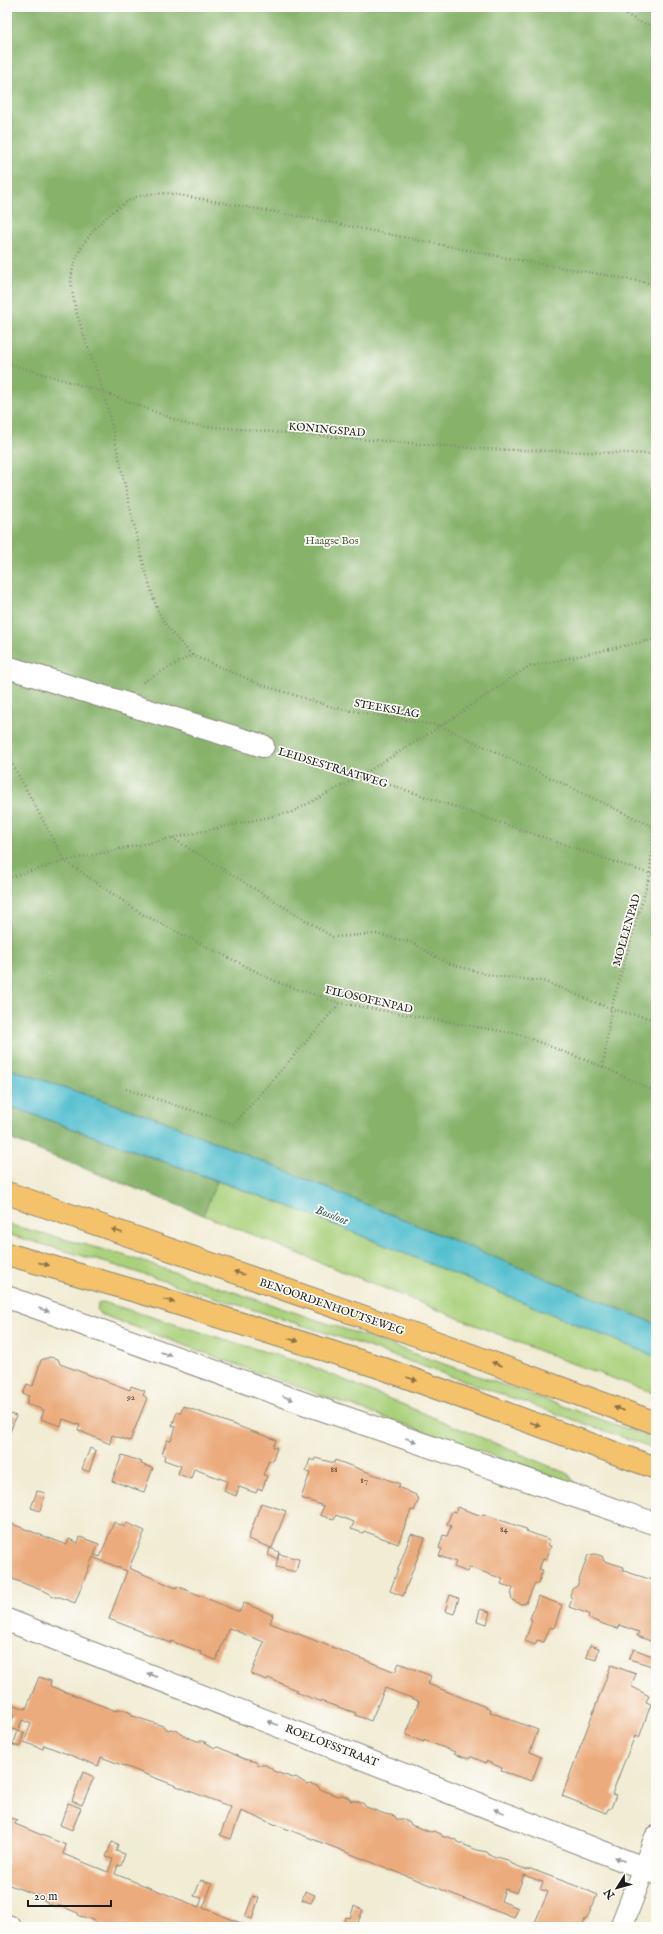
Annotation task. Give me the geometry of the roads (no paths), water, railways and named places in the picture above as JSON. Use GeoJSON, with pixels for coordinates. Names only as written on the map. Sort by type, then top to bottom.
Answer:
{"type":"FeatureCollection","features":[{"type":"Feature","properties":{"kind":"main road","name":"BENOORDENHOUTSEWEG"},"geometry":{"type":"LineString","coordinates":[[7,1193],[414,1334],[656,1423]]}},
{"type":"Feature","properties":{"kind":"main road"},"geometry":{"type":"LineString","coordinates":[[7,1254],[156,1296],[376,1366],[656,1468]]}},
{"type":"Feature","properties":{"kind":"street","name":"LEIDSESTRAATWEG"},"geometry":{"type":"LineString","coordinates":[[7,667],[263,746]]}},
{"type":"Feature","properties":{"kind":"street"},"geometry":{"type":"LineString","coordinates":[[7,1297],[314,1406],[656,1524]]}},
{"type":"Feature","properties":{"kind":"street","name":"ROELOFSSTRAAT"},"geometry":{"type":"LineString","coordinates":[[7,1620],[650,1870]]}},
{"type":"Feature","properties":{"kind":"street"},"geometry":{"type":"LineString","coordinates":[[621,1927],[650,1870],[656,1837]]}},
{"type":"Feature","properties":{"kind":"water","name":"Bossloot"},"geometry":{"type":"Polygon","coordinates":[[[7,1068],[164,1121],[656,1324],[656,1357],[299,1210],[7,1105],[7,1068]]]}},
{"type":"Feature","properties":{"kind":"park label","name":"Haagse Bos"},"geometry":{"type":"Point","coordinates":[332,540]}}]}
